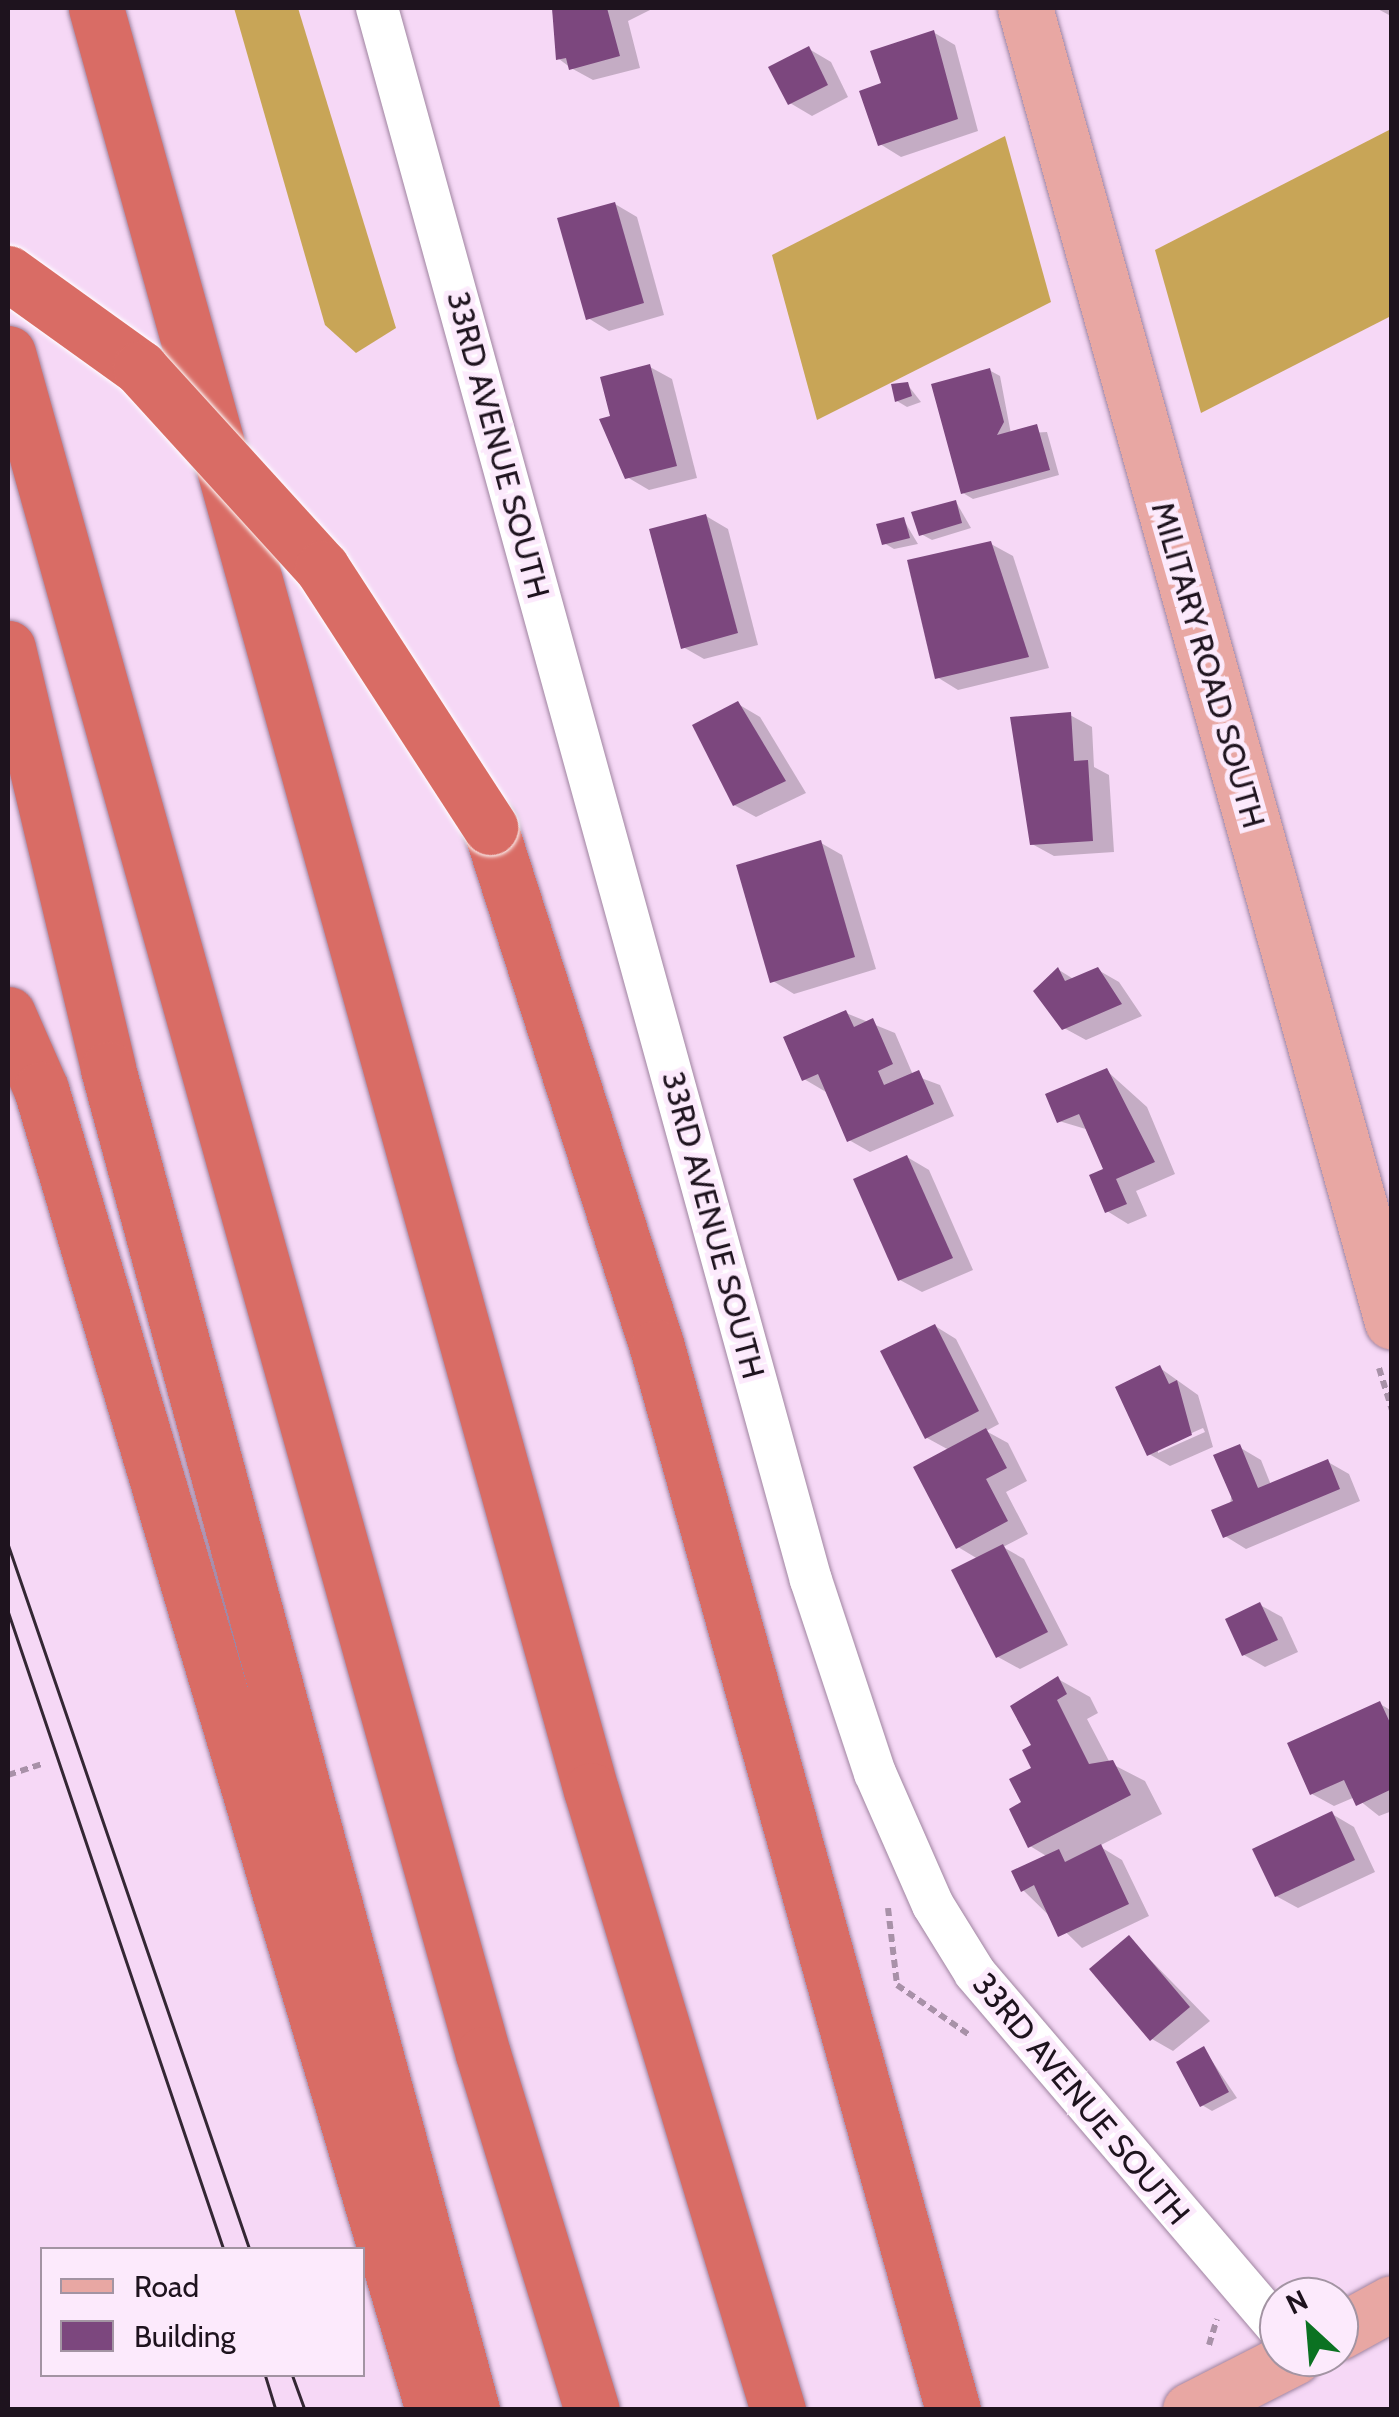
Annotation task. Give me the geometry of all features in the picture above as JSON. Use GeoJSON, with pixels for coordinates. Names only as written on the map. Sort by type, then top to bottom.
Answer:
{"type":"FeatureCollection","features":[{"type":"Feature","properties":{"kind":"highway"},"geometry":{"type":"LineString","coordinates":[[96,8],[586,1770],[778,2410]]}},
{"type":"Feature","properties":{"kind":"highway"},"geometry":{"type":"LineString","coordinates":[[8,273],[140,368],[322,568],[490,827],[656,1347],[953,2410]]}},
{"type":"Feature","properties":{"kind":"highway"},"geometry":{"type":"LineString","coordinates":[[8,353],[483,2054],[592,2410]]}},
{"type":"Feature","properties":{"kind":"highway"},"geometry":{"type":"LineString","coordinates":[[8,648],[108,1069],[472,2410]]}},
{"type":"Feature","properties":{"kind":"highway"},"geometry":{"type":"LineString","coordinates":[[8,1014],[41,1089],[433,2410]]}},
{"type":"Feature","properties":{"kind":"main road","name":"MILITARY ROAD SOUTH"},"geometry":{"type":"LineString","coordinates":[[1026,8],[1392,1322]]}},
{"type":"Feature","properties":{"kind":"main road"},"geometry":{"type":"LineString","coordinates":[[1359,2321],[1392,2303]]}},
{"type":"Feature","properties":{"kind":"main road"},"geometry":{"type":"LineString","coordinates":[[1190,2410],[1259,2375]]}},
{"type":"Feature","properties":{"kind":"street","name":"33RD AVENUE SOUTH"},"geometry":{"type":"LineString","coordinates":[[377,8],[811,1580],[875,1773],[933,1906],[975,1974],[1259,2306]]}},
{"type":"Feature","properties":{"kind":"path"},"geometry":{"type":"LineString","coordinates":[[8,1775],[44,1762]]}},
{"type":"Feature","properties":{"kind":"shaded area"},"geometry":{"type":"Polygon","coordinates":[[[234,8],[298,8],[396,328],[356,353],[325,325],[234,8]]]}},
{"type":"Feature","properties":{"kind":"shaded area"},"geometry":{"type":"Polygon","coordinates":[[[1391,129],[1391,316],[1201,413],[1155,250],[1391,129]]]}},
{"type":"Feature","properties":{"kind":"shaded area"},"geometry":{"type":"Polygon","coordinates":[[[1005,136],[1051,302],[817,420],[772,255],[1005,136]]]}},
{"type":"Feature","properties":{"kind":"building"},"geometry":{"type":"Polygon","coordinates":[[[552,8],[607,8],[620,56],[569,70],[566,58],[556,60],[552,8]]]}},
{"type":"Feature","properties":{"kind":"building"},"geometry":{"type":"Polygon","coordinates":[[[934,30],[958,119],[878,146],[859,91],[881,83],[870,51],[934,30]]]}},
{"type":"Feature","properties":{"kind":"building"},"geometry":{"type":"Polygon","coordinates":[[[809,46],[828,85],[788,105],[768,67],[809,46]]]}},
{"type":"Feature","properties":{"kind":"building"},"geometry":{"type":"Polygon","coordinates":[[[615,202],[644,303],[586,320],[557,218],[615,202]]]}},
{"type":"Feature","properties":{"kind":"building"},"geometry":{"type":"Polygon","coordinates":[[[650,364],[677,466],[625,479],[599,419],[610,416],[600,377],[650,364]]]}},
{"type":"Feature","properties":{"kind":"building"},"geometry":{"type":"Polygon","coordinates":[[[990,368],[1004,422],[997,435],[1037,424],[1050,470],[961,494],[931,384],[990,368]]]}},
{"type":"Feature","properties":{"kind":"building"},"geometry":{"type":"Polygon","coordinates":[[[908,382],[912,396],[895,402],[891,384],[908,382]]]}},
{"type":"Feature","properties":{"kind":"building"},"geometry":{"type":"Polygon","coordinates":[[[956,500],[962,523],[919,536],[911,512],[956,500]]]}},
{"type":"Feature","properties":{"kind":"building"},"geometry":{"type":"Polygon","coordinates":[[[706,514],[738,633],[681,649],[649,529],[706,514]]]}},
{"type":"Feature","properties":{"kind":"building"},"geometry":{"type":"Polygon","coordinates":[[[904,517],[910,538],[882,545],[876,524],[904,517]]]}},
{"type":"Feature","properties":{"kind":"building"},"geometry":{"type":"Polygon","coordinates":[[[991,541],[1029,657],[935,679],[907,560],[991,541]]]}},
{"type":"Feature","properties":{"kind":"building"},"geometry":{"type":"Polygon","coordinates":[[[738,701],[786,781],[733,806],[692,725],[738,701]]]}},
{"type":"Feature","properties":{"kind":"building"},"geometry":{"type":"Polygon","coordinates":[[[1071,712],[1074,761],[1088,760],[1093,841],[1030,845],[1010,717],[1071,712]]]}},
{"type":"Feature","properties":{"kind":"building"},"geometry":{"type":"Polygon","coordinates":[[[821,840],[855,957],[770,983],[736,865],[821,840]]]}},
{"type":"Feature","properties":{"kind":"building"},"geometry":{"type":"Polygon","coordinates":[[[1058,967],[1065,981],[1098,967],[1122,1004],[1062,1030],[1033,991],[1058,967]]]}},
{"type":"Feature","properties":{"kind":"building"},"geometry":{"type":"Polygon","coordinates":[[[846,1010],[854,1027],[873,1018],[893,1064],[878,1071],[884,1085],[919,1070],[934,1104],[847,1142],[818,1074],[802,1081],[783,1037],[846,1010]]]}},
{"type":"Feature","properties":{"kind":"building"},"geometry":{"type":"Polygon","coordinates":[[[1107,1068],[1155,1162],[1116,1179],[1127,1204],[1105,1213],[1089,1175],[1103,1169],[1079,1114],[1057,1123],[1045,1094],[1107,1068]]]}},
{"type":"Feature","properties":{"kind":"building"},"geometry":{"type":"Polygon","coordinates":[[[907,1155],[953,1258],[898,1281],[853,1179],[907,1155]]]}},
{"type":"Feature","properties":{"kind":"building"},"geometry":{"type":"Polygon","coordinates":[[[935,1324],[979,1411],[925,1439],[880,1351],[935,1324]]]}},
{"type":"Feature","properties":{"kind":"building"},"geometry":{"type":"Polygon","coordinates":[[[1160,1365],[1169,1384],[1177,1380],[1192,1435],[1147,1456],[1115,1387],[1160,1365]]]}},
{"type":"Feature","properties":{"kind":"building"},"geometry":{"type":"Polygon","coordinates":[[[986,1428],[1007,1468],[986,1479],[1008,1521],[956,1549],[913,1467],[986,1428]]]}},
{"type":"Feature","properties":{"kind":"building"},"geometry":{"type":"Polygon","coordinates":[[[1240,1444],[1258,1488],[1328,1459],[1340,1489],[1223,1538],[1211,1510],[1233,1501],[1213,1455],[1240,1444]]]}},
{"type":"Feature","properties":{"kind":"building"},"geometry":{"type":"Polygon","coordinates":[[[1003,1544],[1048,1632],[996,1658],[951,1570],[1003,1544]]]}},
{"type":"Feature","properties":{"kind":"building"},"geometry":{"type":"Polygon","coordinates":[[[1260,1602],[1278,1640],[1242,1656],[1225,1619],[1260,1602]]]}},
{"type":"Feature","properties":{"kind":"building"},"geometry":{"type":"Polygon","coordinates":[[[1058,1676],[1067,1694],[1057,1700],[1089,1764],[1113,1760],[1131,1795],[1028,1848],[1009,1809],[1021,1802],[1009,1779],[1031,1768],[1022,1750],[1031,1745],[1010,1706],[1058,1676]]]}},
{"type":"Feature","properties":{"kind":"building"},"geometry":{"type":"Polygon","coordinates":[[[1380,1701],[1392,1727],[1392,1789],[1356,1806],[1344,1780],[1310,1795],[1287,1743],[1380,1701]]]}},
{"type":"Feature","properties":{"kind":"building"},"geometry":{"type":"Polygon","coordinates":[[[1332,1811],[1355,1860],[1275,1897],[1252,1849],[1332,1811]]]}},
{"type":"Feature","properties":{"kind":"building"},"geometry":{"type":"Polygon","coordinates":[[[1101,1844],[1129,1904],[1058,1937],[1034,1885],[1021,1892],[1011,1871],[1059,1849],[1065,1862],[1101,1844]]]}},
{"type":"Feature","properties":{"kind":"building"},"geometry":{"type":"Polygon","coordinates":[[[1129,1935],[1190,2007],[1150,2041],[1089,1969],[1129,1935]]]}},
{"type":"Feature","properties":{"kind":"building"},"geometry":{"type":"Polygon","coordinates":[[[1204,2046],[1229,2092],[1200,2107],[1176,2062],[1204,2046]]]}},
{"type":"Feature","properties":{"kind":"tram line"},"geometry":{"type":"LineString","coordinates":[[8,1544],[249,2247]]}},
{"type":"Feature","properties":{"kind":"tram line"},"geometry":{"type":"LineString","coordinates":[[8,1611],[223,2247]]}},
{"type":"Feature","properties":{"kind":"tram line"},"geometry":{"type":"LineString","coordinates":[[266,2377],[276,2410]]}},
{"type":"Feature","properties":{"kind":"tram line"},"geometry":{"type":"LineString","coordinates":[[293,2377],[305,2410]]}}]}
